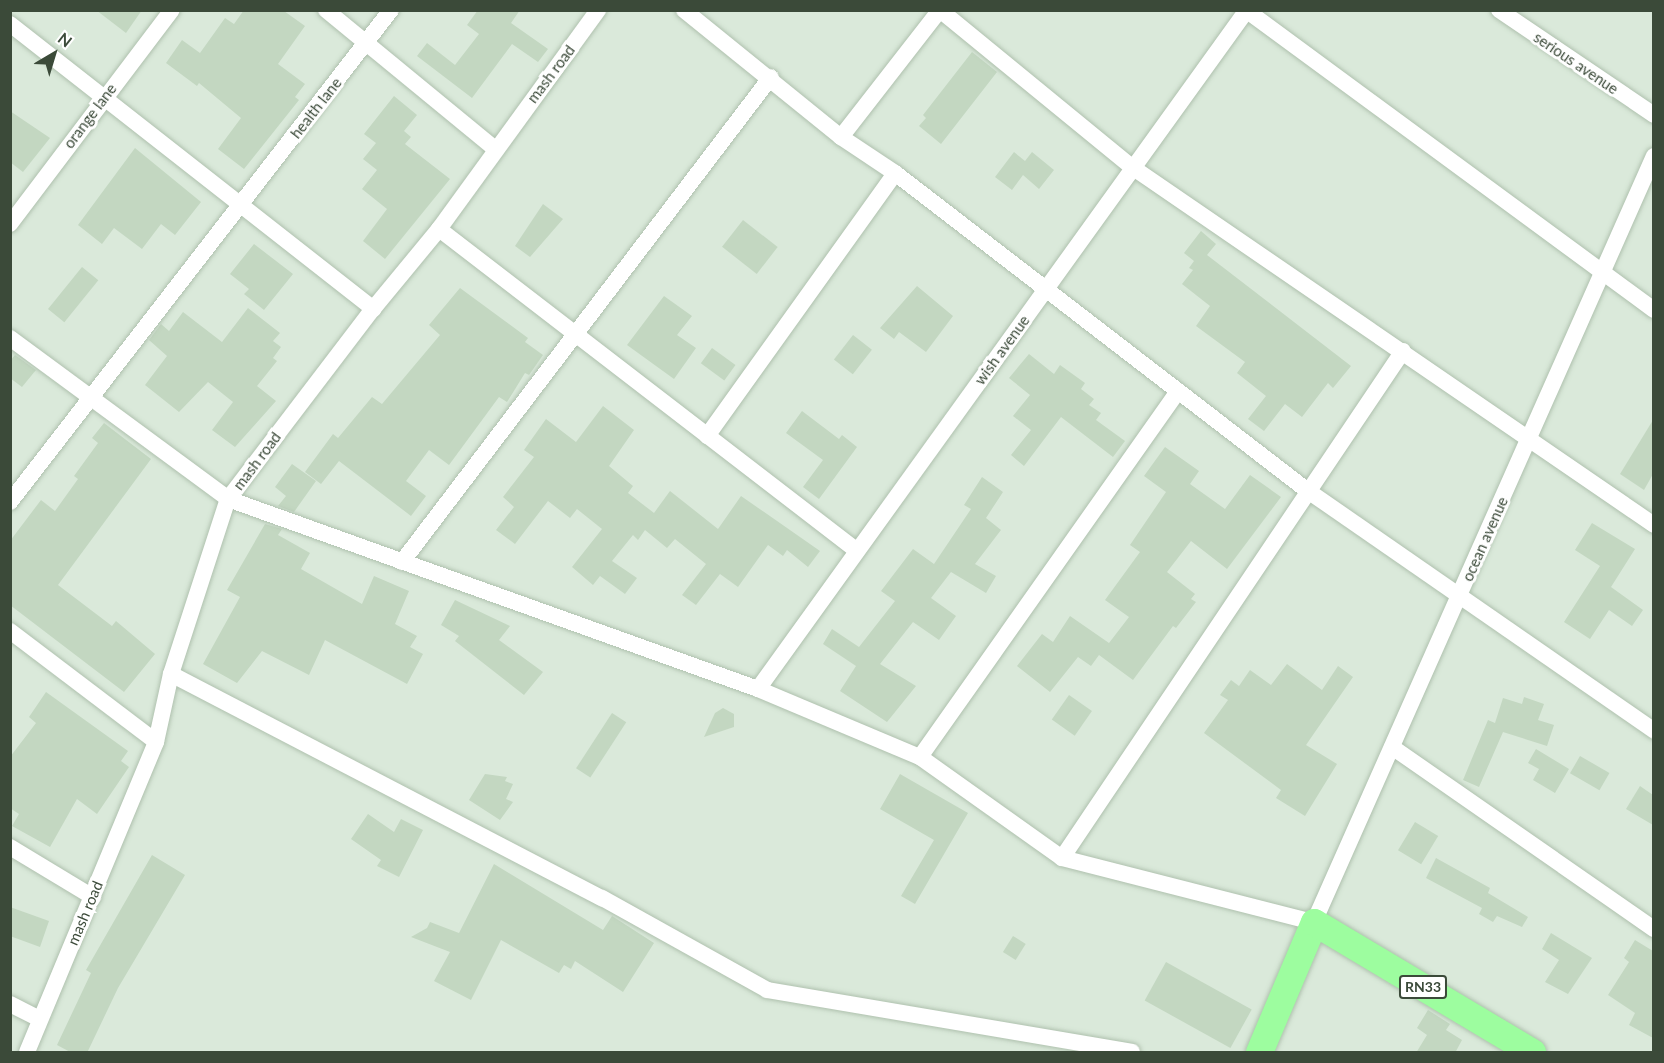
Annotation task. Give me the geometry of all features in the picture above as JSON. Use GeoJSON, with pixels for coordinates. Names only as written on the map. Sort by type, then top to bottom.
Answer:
{"type":"FeatureCollection","features":[{"type":"Feature","properties":{"kind":"main road","name":"RN33"},"geometry":{"type":"LineString","coordinates":[[1314,922],[1530,1052]]}},
{"type":"Feature","properties":{"kind":"main road"},"geometry":{"type":"LineString","coordinates":[[1259,1053],[1314,922]]}},
{"type":"Feature","properties":{"kind":"street","name":"orange lane"},"geometry":{"type":"LineString","coordinates":[[10,224],[172,10]]}},
{"type":"Feature","properties":{"kind":"street"},"geometry":{"type":"LineString","coordinates":[[326,10],[495,149]]}},
{"type":"Feature","properties":{"kind":"street","name":"health lane"},"geometry":{"type":"LineString","coordinates":[[10,502],[392,10]]}},
{"type":"Feature","properties":{"kind":"street","name":"mash road"},"geometry":{"type":"LineString","coordinates":[[27,1053],[39,1018],[93,897],[156,742],[171,674],[228,499],[373,309],[439,229],[598,10]]}},
{"type":"Feature","properties":{"kind":"street"},"geometry":{"type":"LineString","coordinates":[[684,10],[771,77],[841,137],[895,173],[1308,491],[1458,598],[1653,731]]}},
{"type":"Feature","properties":{"kind":"street"},"geometry":{"type":"LineString","coordinates":[[841,137],[940,10],[1132,167],[1530,438],[1653,525]]}},
{"type":"Feature","properties":{"kind":"street","name":"serious avenue"},"geometry":{"type":"LineString","coordinates":[[1499,10],[1653,115]]}},
{"type":"Feature","properties":{"kind":"street"},"geometry":{"type":"LineString","coordinates":[[1246,11],[1601,275],[1653,310]]}},
{"type":"Feature","properties":{"kind":"street","name":"wish avenue"},"geometry":{"type":"LineString","coordinates":[[758,689],[1246,11]]}},
{"type":"Feature","properties":{"kind":"street"},"geometry":{"type":"LineString","coordinates":[[10,24],[373,309]]}},
{"type":"Feature","properties":{"kind":"street"},"geometry":{"type":"LineString","coordinates":[[402,562],[771,77]]}},
{"type":"Feature","properties":{"kind":"street","name":"ocean avenue"},"geometry":{"type":"LineString","coordinates":[[1314,922],[1653,156]]}},
{"type":"Feature","properties":{"kind":"street"},"geometry":{"type":"LineString","coordinates":[[707,436],[895,173]]}},
{"type":"Feature","properties":{"kind":"street"},"geometry":{"type":"LineString","coordinates":[[439,229],[856,550]]}},
{"type":"Feature","properties":{"kind":"street","name":"RN33"},"geometry":{"type":"LineString","coordinates":[[10,338],[228,499],[758,689],[920,757],[1062,858],[1314,922]]}},
{"type":"Feature","properties":{"kind":"street"},"geometry":{"type":"LineString","coordinates":[[1062,858],[1403,351]]}},
{"type":"Feature","properties":{"kind":"street"},"geometry":{"type":"LineString","coordinates":[[920,757],[1178,391]]}},
{"type":"Feature","properties":{"kind":"street"},"geometry":{"type":"LineString","coordinates":[[10,632],[156,742]]}},
{"type":"Feature","properties":{"kind":"street"},"geometry":{"type":"LineString","coordinates":[[171,674],[602,898],[767,990],[1132,1053]]}},
{"type":"Feature","properties":{"kind":"street"},"geometry":{"type":"LineString","coordinates":[[1392,747],[1653,929]]}},
{"type":"Feature","properties":{"kind":"street"},"geometry":{"type":"LineString","coordinates":[[10,847],[93,897]]}},
{"type":"Feature","properties":{"kind":"street"},"geometry":{"type":"LineString","coordinates":[[10,1004],[39,1018]]}},
{"type":"Feature","properties":{"kind":"shaded area"},"geometry":{"type":"Polygon","coordinates":[[[11,11],[1653,11],[1653,1052],[11,1052],[11,11]]]}},
{"type":"Feature","properties":{"kind":"building"},"geometry":{"type":"Polygon","coordinates":[[[96,10],[142,10],[126,33],[96,10]]]}},
{"type":"Feature","properties":{"kind":"building"},"geometry":{"type":"Polygon","coordinates":[[[244,10],[284,11],[305,26],[278,64],[305,84],[295,97],[299,100],[244,169],[218,149],[241,118],[199,83],[197,86],[166,63],[182,40],[200,53],[225,18],[234,24],[244,10]]]}},
{"type":"Feature","properties":{"kind":"building"},"geometry":{"type":"Polygon","coordinates":[[[478,10],[520,10],[511,23],[548,49],[538,62],[512,44],[472,98],[417,56],[427,43],[455,65],[479,34],[467,25],[478,10]]]}},
{"type":"Feature","properties":{"kind":"building"},"geometry":{"type":"Polygon","coordinates":[[[972,52],[997,72],[941,144],[919,126],[926,118],[923,115],[972,52]]]}},
{"type":"Feature","properties":{"kind":"building"},"geometry":{"type":"Polygon","coordinates":[[[394,96],[417,115],[404,131],[411,137],[405,144],[450,179],[385,259],[363,241],[387,209],[362,189],[377,170],[363,159],[376,143],[364,134],[394,96]]]}},
{"type":"Feature","properties":{"kind":"building"},"geometry":{"type":"Polygon","coordinates":[[[10,111],[50,138],[23,172],[10,162],[10,111]]]}},
{"type":"Feature","properties":{"kind":"building"},"geometry":{"type":"Polygon","coordinates":[[[135,148],[201,202],[175,235],[161,224],[142,249],[114,228],[102,244],[78,225],[135,148]]]}},
{"type":"Feature","properties":{"kind":"building"},"geometry":{"type":"Polygon","coordinates":[[[1014,152],[1025,161],[1032,152],[1054,170],[1039,189],[1023,175],[1012,190],[995,177],[1014,152]]]}},
{"type":"Feature","properties":{"kind":"building"},"geometry":{"type":"Polygon","coordinates":[[[543,204],[563,219],[530,257],[515,246],[543,204]]]}},
{"type":"Feature","properties":{"kind":"building"},"geometry":{"type":"Polygon","coordinates":[[[743,220],[778,247],[757,274],[722,247],[743,220]]]}},
{"type":"Feature","properties":{"kind":"building"},"geometry":{"type":"Polygon","coordinates":[[[1201,231],[1216,244],[1207,255],[1351,366],[1333,388],[1328,383],[1302,417],[1285,404],[1264,431],[1248,419],[1266,396],[1237,373],[1245,362],[1196,326],[1210,306],[1182,284],[1193,270],[1189,268],[1194,261],[1184,253],[1201,231]]]}},
{"type":"Feature","properties":{"kind":"building"},"geometry":{"type":"Polygon","coordinates":[[[254,244],[293,274],[264,310],[244,294],[249,289],[230,274],[254,244]]]}},
{"type":"Feature","properties":{"kind":"building"},"geometry":{"type":"Polygon","coordinates":[[[82,267],[98,280],[64,322],[48,309],[82,267]]]}},
{"type":"Feature","properties":{"kind":"building"},"geometry":{"type":"Polygon","coordinates":[[[917,286],[953,316],[926,352],[899,332],[894,339],[880,328],[917,286]]]}},
{"type":"Feature","properties":{"kind":"building"},"geometry":{"type":"Polygon","coordinates":[[[460,288],[528,338],[525,342],[543,355],[529,375],[525,373],[507,402],[499,397],[449,465],[429,450],[406,481],[426,496],[411,516],[339,461],[321,484],[305,472],[333,434],[338,438],[372,397],[382,404],[440,335],[429,325],[460,288]]]}},
{"type":"Feature","properties":{"kind":"building"},"geometry":{"type":"Polygon","coordinates":[[[664,296],[692,316],[677,335],[696,348],[674,379],[627,345],[664,296]]]}},
{"type":"Feature","properties":{"kind":"building"},"geometry":{"type":"Polygon","coordinates":[[[248,308],[280,333],[273,341],[281,347],[273,358],[277,361],[257,386],[276,401],[235,447],[212,430],[233,402],[208,382],[179,412],[145,385],[167,356],[149,340],[161,324],[169,331],[183,312],[222,342],[248,308]]]}},
{"type":"Feature","properties":{"kind":"building"},"geometry":{"type":"Polygon","coordinates":[[[853,335],[872,350],[853,374],[834,359],[853,335]]]}},
{"type":"Feature","properties":{"kind":"building"},"geometry":{"type":"Polygon","coordinates":[[[712,348],[735,365],[724,380],[701,363],[712,348]]]}},
{"type":"Feature","properties":{"kind":"building"},"geometry":{"type":"Polygon","coordinates":[[[1029,354],[1054,374],[1060,365],[1085,383],[1081,389],[1094,399],[1089,405],[1101,413],[1096,420],[1125,441],[1113,457],[1061,417],[1024,466],[1011,455],[1031,430],[1013,416],[1030,395],[1009,378],[1029,354]]]}},
{"type":"Feature","properties":{"kind":"building"},"geometry":{"type":"Polygon","coordinates":[[[15,355],[36,370],[22,387],[10,378],[10,361],[15,355]]]}},
{"type":"Feature","properties":{"kind":"building"},"geometry":{"type":"Polygon","coordinates":[[[603,406],[634,430],[609,466],[633,486],[628,493],[654,513],[670,491],[718,529],[741,496],[820,551],[808,567],[787,550],[783,556],[768,545],[738,587],[720,574],[696,605],[682,595],[706,564],[675,539],[667,548],[645,530],[638,540],[633,535],[612,561],[637,578],[625,594],[600,576],[593,585],[572,567],[602,529],[577,509],[570,518],[548,501],[515,544],[496,530],[514,507],[503,497],[534,457],[524,450],[546,419],[576,442],[603,406]]]}},
{"type":"Feature","properties":{"kind":"building"},"geometry":{"type":"Polygon","coordinates":[[[802,411],[839,439],[842,435],[857,447],[819,499],[803,487],[823,460],[786,433],[802,411]]]}},
{"type":"Feature","properties":{"kind":"building"},"geometry":{"type":"Polygon","coordinates":[[[1653,420],[1653,474],[1644,490],[1620,474],[1653,420]]]}},
{"type":"Feature","properties":{"kind":"building"},"geometry":{"type":"Polygon","coordinates":[[[104,423],[151,459],[58,585],[112,626],[116,621],[155,654],[124,692],[10,605],[10,541],[41,500],[55,511],[78,479],[74,476],[98,443],[92,438],[104,423]]]}},
{"type":"Feature","properties":{"kind":"building"},"geometry":{"type":"Polygon","coordinates":[[[1165,447],[1199,471],[1190,484],[1225,509],[1250,475],[1281,497],[1227,569],[1191,541],[1167,572],[1195,594],[1191,599],[1196,602],[1176,628],[1173,626],[1133,680],[1099,655],[1091,666],[1078,657],[1050,692],[1017,666],[1042,634],[1053,642],[1070,616],[1109,643],[1129,617],[1105,600],[1140,552],[1130,545],[1166,492],[1144,476],[1165,447]]]}},
{"type":"Feature","properties":{"kind":"building"},"geometry":{"type":"Polygon","coordinates":[[[292,464],[316,481],[294,512],[278,506],[286,496],[275,487],[292,464]]]}},
{"type":"Feature","properties":{"kind":"building"},"geometry":{"type":"Polygon","coordinates":[[[982,477],[1003,492],[986,518],[1001,530],[975,564],[996,576],[986,593],[951,572],[931,598],[956,616],[939,640],[913,622],[880,664],[916,686],[887,722],[840,691],[856,666],[823,644],[832,629],[859,647],[895,601],[881,591],[913,549],[934,564],[971,509],[964,505],[982,477]]]}},
{"type":"Feature","properties":{"kind":"building"},"geometry":{"type":"Polygon","coordinates":[[[1592,523],[1635,549],[1611,587],[1643,610],[1632,626],[1609,610],[1590,639],[1564,622],[1600,566],[1575,550],[1592,523]]]}},
{"type":"Feature","properties":{"kind":"building"},"geometry":{"type":"Polygon","coordinates":[[[265,524],[282,529],[278,535],[310,553],[301,569],[362,604],[374,576],[409,591],[395,624],[417,636],[410,647],[423,654],[407,684],[325,640],[309,675],[262,651],[237,683],[203,664],[240,597],[227,590],[265,524]]]}},
{"type":"Feature","properties":{"kind":"building"},"geometry":{"type":"Polygon","coordinates":[[[455,600],[510,626],[499,640],[543,672],[524,695],[455,641],[459,636],[441,625],[455,600]]]}},
{"type":"Feature","properties":{"kind":"building"},"geometry":{"type":"Polygon","coordinates":[[[1287,664],[1322,690],[1338,666],[1353,677],[1306,745],[1337,764],[1305,816],[1276,798],[1281,790],[1204,733],[1228,700],[1220,695],[1231,680],[1239,686],[1250,670],[1271,685],[1287,664]]]}},
{"type":"Feature","properties":{"kind":"building"},"geometry":{"type":"Polygon","coordinates":[[[46,692],[128,751],[121,761],[129,767],[97,814],[77,799],[50,847],[12,826],[19,814],[10,808],[10,757],[36,723],[29,717],[46,692]]]}},
{"type":"Feature","properties":{"kind":"building"},"geometry":{"type":"Polygon","coordinates":[[[1069,695],[1092,711],[1075,736],[1052,720],[1069,695]]]}},
{"type":"Feature","properties":{"kind":"building"},"geometry":{"type":"Polygon","coordinates":[[[1524,697],[1544,704],[1538,720],[1554,725],[1547,746],[1503,732],[1479,787],[1463,780],[1488,720],[1495,723],[1503,698],[1522,704],[1524,697]]]}},
{"type":"Feature","properties":{"kind":"building"},"geometry":{"type":"Polygon","coordinates":[[[723,708],[734,714],[734,727],[704,737],[715,713],[723,708]]]}},
{"type":"Feature","properties":{"kind":"building"},"geometry":{"type":"Polygon","coordinates":[[[612,713],[626,722],[590,778],[576,768],[612,713]]]}},
{"type":"Feature","properties":{"kind":"building"},"geometry":{"type":"Polygon","coordinates":[[[1536,749],[1569,769],[1555,793],[1533,780],[1539,769],[1528,763],[1536,749]]]}},
{"type":"Feature","properties":{"kind":"building"},"geometry":{"type":"Polygon","coordinates":[[[1580,756],[1609,773],[1599,790],[1570,773],[1580,756]]]}},
{"type":"Feature","properties":{"kind":"building"},"geometry":{"type":"Polygon","coordinates":[[[485,774],[507,777],[505,781],[513,784],[506,799],[513,802],[500,820],[469,800],[485,774]]]}},
{"type":"Feature","properties":{"kind":"building"},"geometry":{"type":"Polygon","coordinates":[[[900,774],[968,813],[915,904],[901,896],[934,840],[880,809],[900,774]]]}},
{"type":"Feature","properties":{"kind":"building"},"geometry":{"type":"Polygon","coordinates":[[[1640,786],[1653,795],[1653,825],[1626,809],[1640,786]]]}},
{"type":"Feature","properties":{"kind":"building"},"geometry":{"type":"Polygon","coordinates":[[[368,814],[394,832],[401,819],[423,830],[399,877],[377,866],[381,860],[351,839],[368,814]]]}},
{"type":"Feature","properties":{"kind":"building"},"geometry":{"type":"Polygon","coordinates":[[[1415,822],[1438,836],[1421,864],[1398,850],[1415,822]]]}},
{"type":"Feature","properties":{"kind":"building"},"geometry":{"type":"Polygon","coordinates":[[[152,855],[185,875],[118,988],[87,1053],[72,1053],[57,1045],[91,973],[86,970],[152,855]]]}},
{"type":"Feature","properties":{"kind":"building"},"geometry":{"type":"Polygon","coordinates":[[[1436,858],[1490,888],[1488,893],[1528,917],[1522,927],[1497,916],[1493,922],[1479,914],[1482,908],[1426,878],[1436,858]]]}},
{"type":"Feature","properties":{"kind":"building"},"geometry":{"type":"Polygon","coordinates":[[[494,864],[603,930],[612,916],[654,943],[623,992],[575,961],[571,969],[564,965],[559,973],[501,940],[471,1000],[434,981],[450,952],[411,937],[427,928],[430,922],[459,933],[494,864]]]}},
{"type":"Feature","properties":{"kind":"building"},"geometry":{"type":"Polygon","coordinates":[[[10,907],[49,921],[40,947],[10,936],[10,907]]]}},
{"type":"Feature","properties":{"kind":"building"},"geometry":{"type":"Polygon","coordinates":[[[1551,933],[1592,958],[1568,994],[1545,982],[1559,960],[1542,949],[1551,933]]]}},
{"type":"Feature","properties":{"kind":"building"},"geometry":{"type":"Polygon","coordinates":[[[1013,936],[1026,944],[1016,960],[1003,952],[1013,936]]]}},
{"type":"Feature","properties":{"kind":"building"},"geometry":{"type":"Polygon","coordinates":[[[1635,940],[1653,951],[1653,1038],[1629,1025],[1635,1013],[1608,995],[1629,962],[1624,958],[1635,940]]]}},
{"type":"Feature","properties":{"kind":"building"},"geometry":{"type":"Polygon","coordinates":[[[1166,962],[1252,1010],[1230,1048],[1145,1000],[1166,962]]]}},
{"type":"Feature","properties":{"kind":"building"},"geometry":{"type":"Polygon","coordinates":[[[1428,1010],[1450,1024],[1446,1030],[1462,1040],[1455,1053],[1416,1053],[1427,1035],[1417,1028],[1428,1010]]]}}]}
